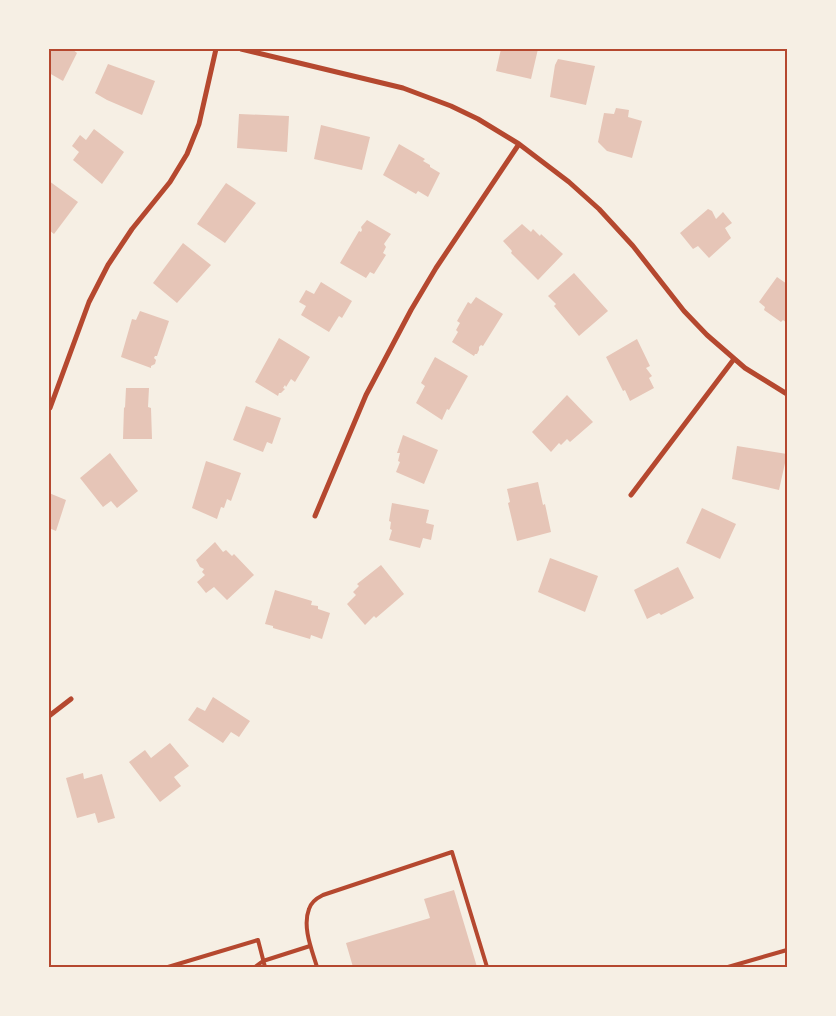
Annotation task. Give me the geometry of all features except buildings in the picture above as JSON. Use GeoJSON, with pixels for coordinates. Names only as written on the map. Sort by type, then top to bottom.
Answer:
{"type":"FeatureCollection","features":[{"type":"Feature","properties":{"kind":"street"},"geometry":{"type":"LineString","coordinates":[[50,408],[88,302],[108,264],[132,229],[170,182],[187,154],[199,124],[216,49]]}},
{"type":"Feature","properties":{"kind":"street"},"geometry":{"type":"LineString","coordinates":[[241,49],[403,88],[452,106],[478,119],[519,144],[569,182],[599,209],[633,246],[684,311],[707,335],[746,368],[787,394]]}},
{"type":"Feature","properties":{"kind":"street"},"geometry":{"type":"LineString","coordinates":[[315,516],[366,395],[411,310],[436,268],[519,144]]}},
{"type":"Feature","properties":{"kind":"street"},"geometry":{"type":"LineString","coordinates":[[630,495],[734,359]]}},
{"type":"Feature","properties":{"kind":"street"},"geometry":{"type":"LineString","coordinates":[[49,716],[71,699]]}},
{"type":"Feature","properties":{"kind":"lane"},"geometry":{"type":"LineString","coordinates":[[317,967],[310,946],[307,924],[309,908],[314,901],[323,894],[452,852],[487,967]]}},
{"type":"Feature","properties":{"kind":"lane"},"geometry":{"type":"LineString","coordinates":[[168,967],[258,940],[265,967]]}},
{"type":"Feature","properties":{"kind":"lane"},"geometry":{"type":"LineString","coordinates":[[255,967],[264,961],[310,946]]}},
{"type":"Feature","properties":{"kind":"lane"},"geometry":{"type":"LineString","coordinates":[[728,967],[787,950]]}}]}
